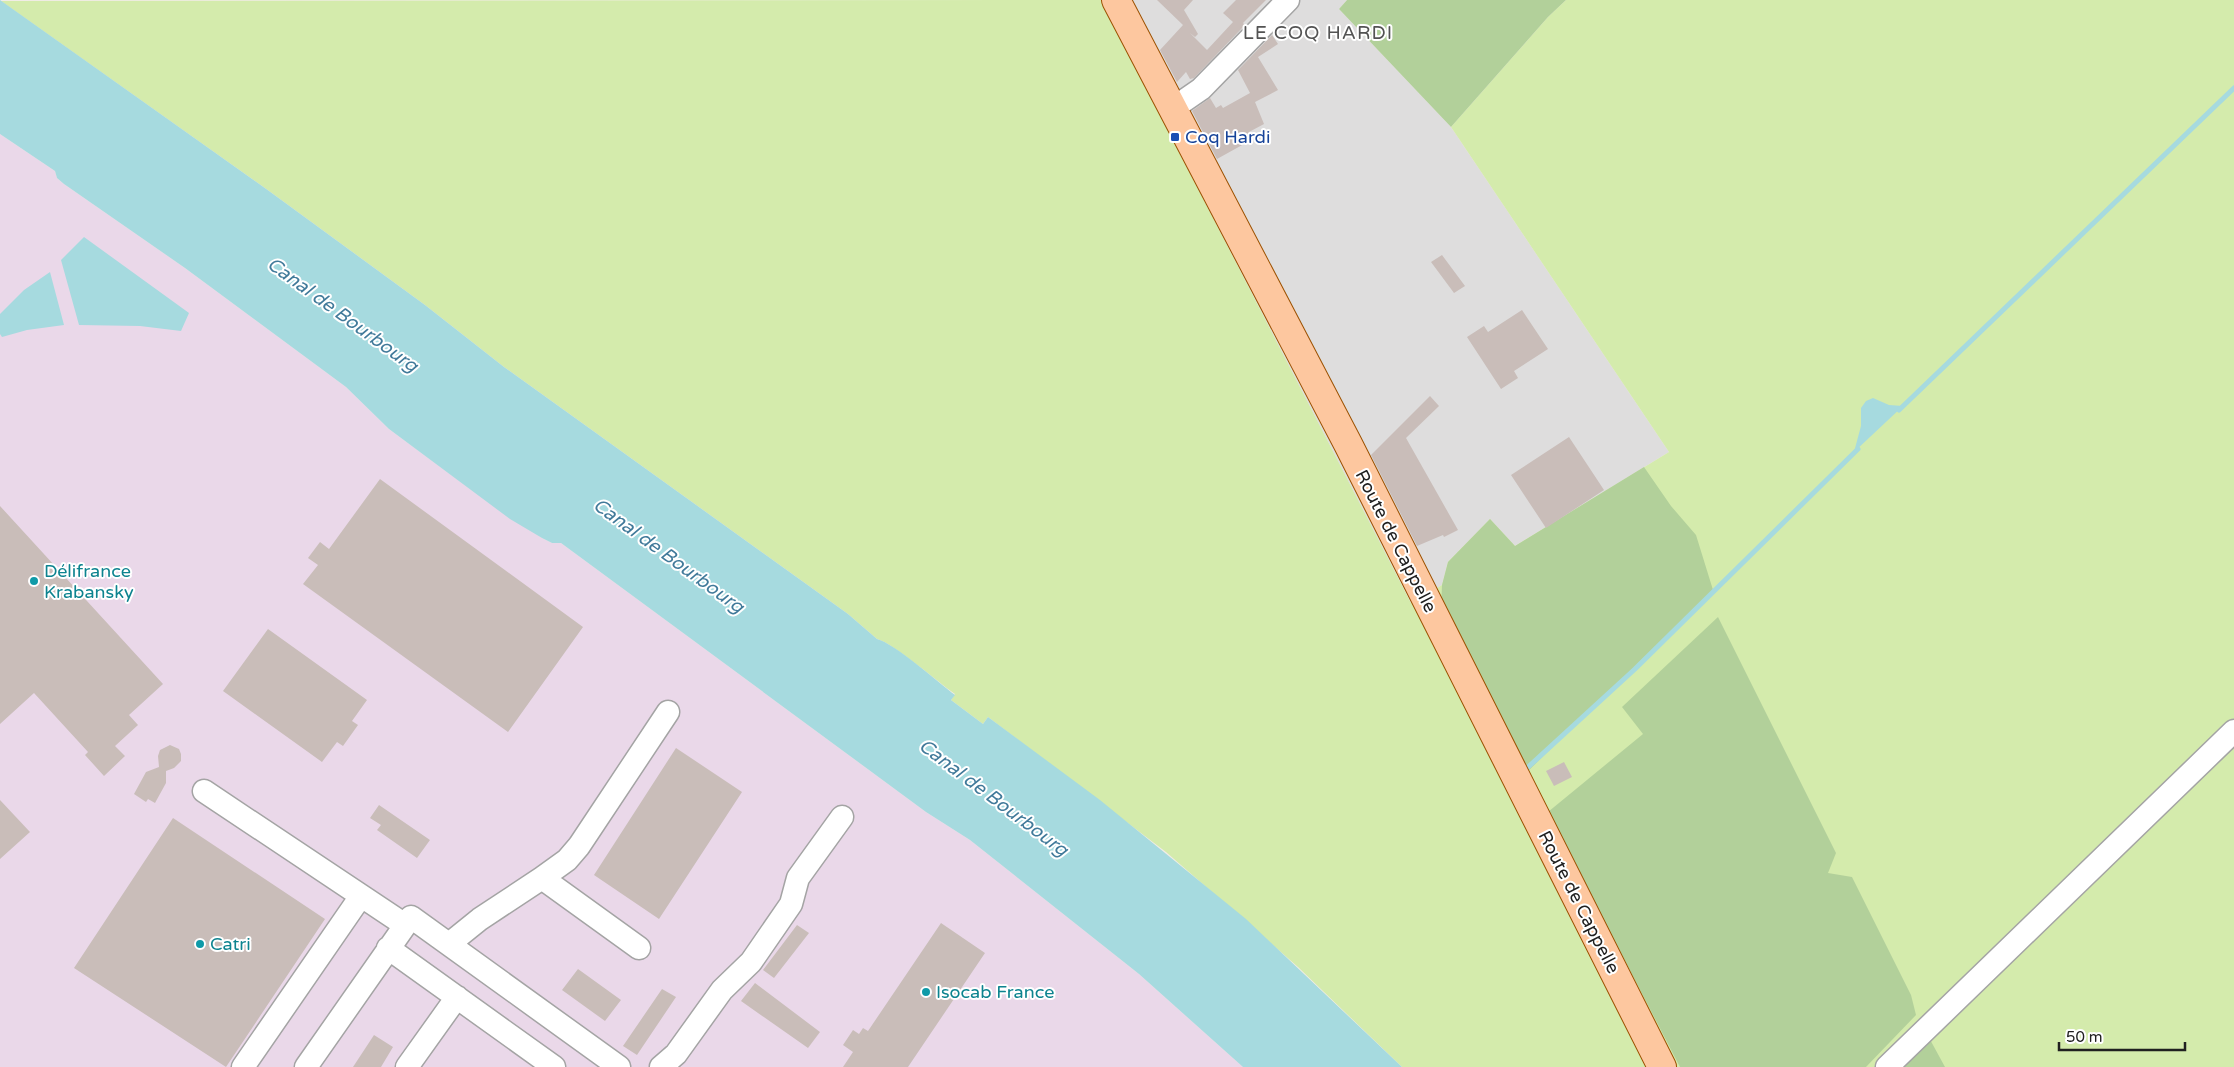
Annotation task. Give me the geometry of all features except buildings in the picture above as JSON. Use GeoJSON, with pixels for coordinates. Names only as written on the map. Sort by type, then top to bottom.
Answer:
{"type":"FeatureCollection","features":[{"type":"Feature","properties":{"kind":"main road","name":"Route de Cappelle"},"geometry":{"type":"LineString","coordinates":[[1118,6],[1348,444],[1662,1067]]}},
{"type":"Feature","properties":{"kind":"street"},"geometry":{"type":"LineString","coordinates":[[1172,109],[1201,89],[1288,0]]}},
{"type":"Feature","properties":{"kind":"street"},"geometry":{"type":"LineString","coordinates":[[449,944],[480,919],[566,860],[579,846],[668,712]]}},
{"type":"Feature","properties":{"kind":"street"},"geometry":{"type":"LineString","coordinates":[[1888,1067],[2234,731]]}},
{"type":"Feature","properties":{"kind":"street"},"geometry":{"type":"LineString","coordinates":[[204,790],[361,896],[449,944],[619,1067]]}},
{"type":"Feature","properties":{"kind":"street"},"geometry":{"type":"LineString","coordinates":[[661,1067],[676,1054],[722,990],[751,962],[791,904],[798,878],[842,817]]}},
{"type":"Feature","properties":{"kind":"street"},"geometry":{"type":"LineString","coordinates":[[542,878],[639,948]]}},
{"type":"Feature","properties":{"kind":"street"},"geometry":{"type":"LineString","coordinates":[[243,1067],[361,896]]}},
{"type":"Feature","properties":{"kind":"street"},"geometry":{"type":"LineString","coordinates":[[306,1067],[408,921]]}},
{"type":"Feature","properties":{"kind":"street"},"geometry":{"type":"LineString","coordinates":[[388,948],[554,1067]]}},
{"type":"Feature","properties":{"kind":"street"},"geometry":{"type":"LineString","coordinates":[[407,1067],[457,997]]}},
{"type":"Feature","properties":{"kind":"shaded area"},"geometry":{"type":"Polygon","coordinates":[[[1101,0],[1347,0],[1339,9],[1451,127],[1669,452],[1515,546],[1490,520],[1448,562],[1442,585],[1411,603],[1101,0]]]}},
{"type":"Feature","properties":{"kind":"shaded area"},"geometry":{"type":"Polygon","coordinates":[[[0,134],[55,171],[57,178],[64,184],[185,268],[346,387],[389,429],[469,488],[542,538],[552,543],[561,543],[926,812],[970,840],[1139,974],[1243,1067],[0,1067],[0,134]]]}},
{"type":"Feature","properties":{"kind":"green space"},"geometry":{"type":"Polygon","coordinates":[[[1101,0],[1411,603],[1442,585],[1448,562],[1490,519],[1515,546],[1669,452],[1451,127],[1548,17],[1566,0],[2234,0],[2234,1067],[1402,1067],[1298,967],[1166,852],[988,717],[983,724],[951,700],[955,694],[904,655],[877,639],[848,614],[504,367],[425,305],[269,191],[1,1],[1101,0]]]}},
{"type":"Feature","properties":{"kind":"green space"},"geometry":{"type":"Polygon","coordinates":[[[1347,0],[1566,0],[1548,17],[1451,127],[1339,9],[1347,0]]]}},
{"type":"Feature","properties":{"kind":"green space"},"geometry":{"type":"Polygon","coordinates":[[[1644,467],[1671,506],[1696,535],[1713,590],[1527,772],[1441,608],[1442,585],[1448,562],[1490,519],[1515,546],[1644,467]]]}},
{"type":"Feature","properties":{"kind":"green space"},"geometry":{"type":"Polygon","coordinates":[[[1718,617],[1836,853],[1828,873],[1852,877],[1911,995],[1916,1015],[1866,1067],[1680,1067],[1548,812],[1643,734],[1622,707],[1718,617]]]}},
{"type":"Feature","properties":{"kind":"green space"},"geometry":{"type":"Polygon","coordinates":[[[1927,1034],[1945,1067],[1896,1067],[1927,1034]]]}},
{"type":"Feature","properties":{"kind":"water","name":"Canal de Bourbourg"},"geometry":{"type":"Polygon","coordinates":[[[0,0],[269,191],[425,305],[504,367],[848,614],[877,639],[905,655],[955,695],[951,700],[983,724],[988,717],[1100,800],[1246,919],[1402,1067],[1243,1067],[1139,974],[970,840],[926,812],[561,543],[552,543],[510,519],[389,429],[346,387],[185,268],[64,184],[57,178],[55,171],[0,134],[0,0]]]}},
{"type":"Feature","properties":{"kind":"water"},"geometry":{"type":"Polygon","coordinates":[[[84,237],[189,313],[181,331],[140,326],[79,325],[61,260],[84,237]]]}},
{"type":"Feature","properties":{"kind":"water"},"geometry":{"type":"Polygon","coordinates":[[[50,272],[64,325],[27,330],[2,337],[0,334],[0,314],[24,290],[50,272]]]}},
{"type":"Feature","properties":{"kind":"water"},"geometry":{"type":"Polygon","coordinates":[[[1873,398],[1889,405],[1903,406],[1854,452],[1861,426],[1861,408],[1866,401],[1873,398]]]}},
{"type":"Feature","properties":{"kind":"waterway"},"geometry":{"type":"LineString","coordinates":[[1899,410],[2234,88]]}},
{"type":"Feature","properties":{"kind":"waterway"},"geometry":{"type":"LineString","coordinates":[[1526,769],[1635,669],[1858,449]]}},
{"type":"Feature","properties":{"kind":"place","name":"Coq Hardi"},"geometry":{"type":"Point","coordinates":[1175,137]}},
{"type":"Feature","properties":{"kind":"place","name":"Délifrance Krabansky"},"geometry":{"type":"Point","coordinates":[34,581]}},
{"type":"Feature","properties":{"kind":"place","name":"Catri"},"geometry":{"type":"Point","coordinates":[200,944]}},
{"type":"Feature","properties":{"kind":"place","name":"Isocab France"},"geometry":{"type":"Point","coordinates":[926,992]}},
{"type":"Feature","properties":{"kind":"district","name":"LE COQ HARDI"},"geometry":{"type":"Point","coordinates":[1318,32]}}]}
